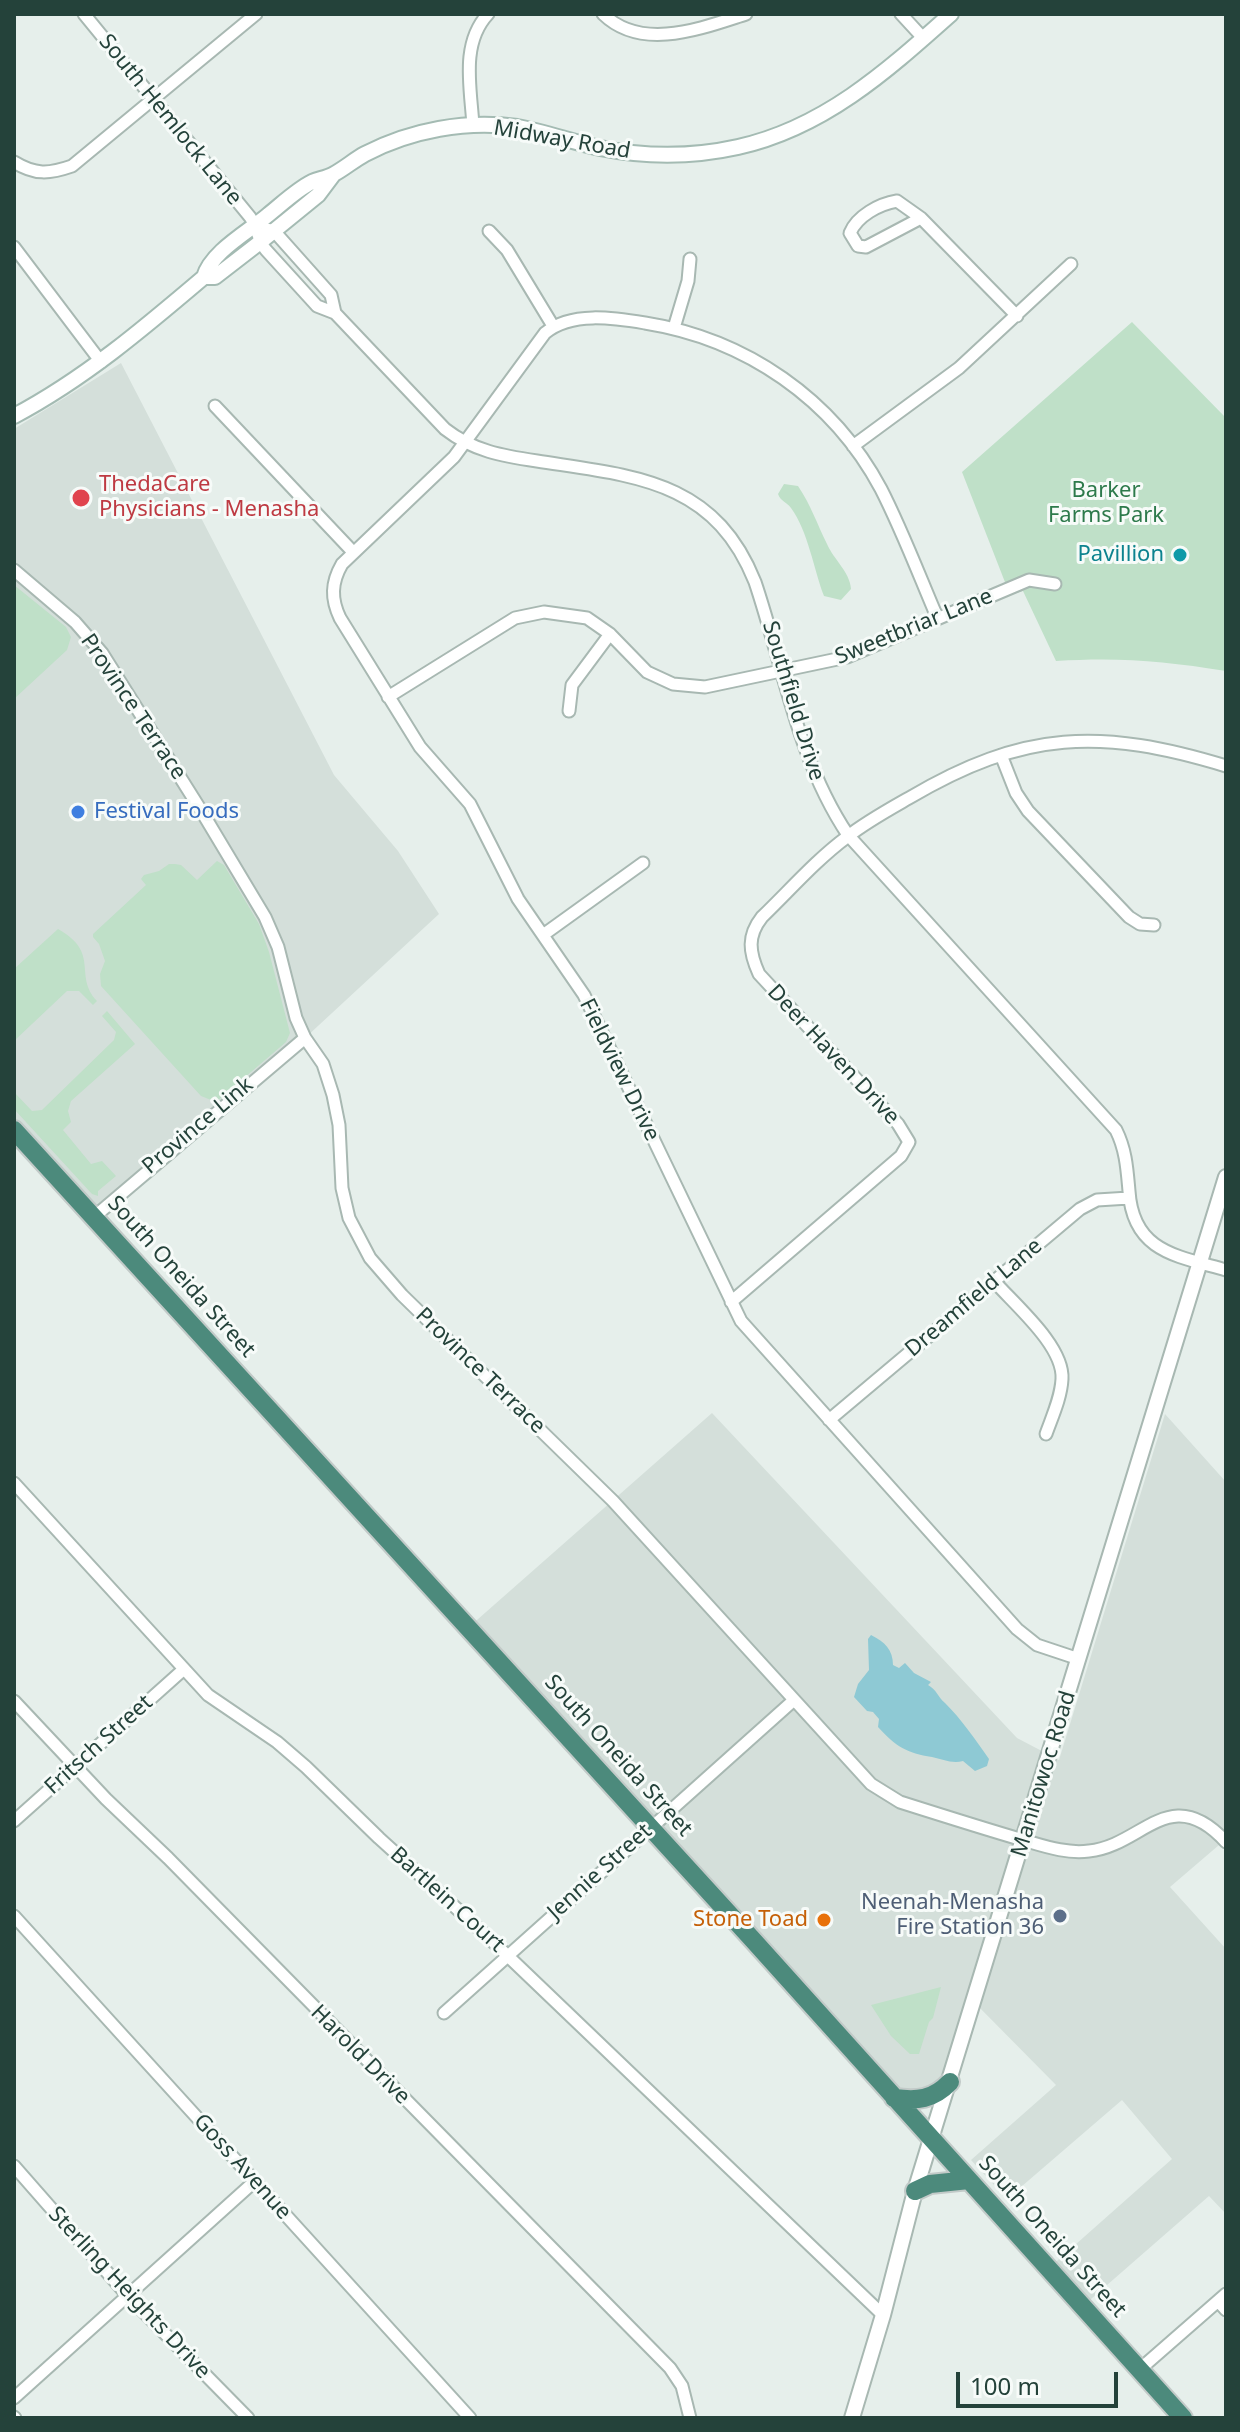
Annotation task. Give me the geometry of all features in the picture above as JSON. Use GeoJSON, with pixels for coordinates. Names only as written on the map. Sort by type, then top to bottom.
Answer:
{"type":"FeatureCollection","features":[{"type":"Feature","properties":{"kind":"highway","name":"South Oneida Street"},"geometry":{"type":"LineString","coordinates":[[14,1130],[1183,2418]]}},
{"type":"Feature","properties":{"kind":"highway"},"geometry":{"type":"LineString","coordinates":[[894,2098],[926,2099],[950,2082]]}},
{"type":"Feature","properties":{"kind":"highway"},"geometry":{"type":"LineString","coordinates":[[915,2191],[930,2184],[969,2180]]}},
{"type":"Feature","properties":{"kind":"street","name":"South Hemlock Lane"},"geometry":{"type":"LineString","coordinates":[[84,14],[256,226]]}},
{"type":"Feature","properties":{"kind":"street"},"geometry":{"type":"LineString","coordinates":[[14,162],[29,172],[45,173],[72,166],[256,14]]}},
{"type":"Feature","properties":{"kind":"street"},"geometry":{"type":"LineString","coordinates":[[473,126],[470,51],[477,28],[488,14]]}},
{"type":"Feature","properties":{"kind":"street"},"geometry":{"type":"LineString","coordinates":[[603,14],[624,26],[653,35],[683,32],[746,14]]}},
{"type":"Feature","properties":{"kind":"street"},"geometry":{"type":"LineString","coordinates":[[901,14],[924,39]]}},
{"type":"Feature","properties":{"kind":"street","name":"Midway Road"},"geometry":{"type":"LineString","coordinates":[[14,416],[101,362],[204,277],[207,266],[310,183],[333,175],[367,153],[397,140],[457,126],[519,128],[600,148],[654,155],[683,154],[764,141],[836,108],[876,80],[951,14]]}},
{"type":"Feature","properties":{"kind":"street","name":"Midway Road"},"geometry":{"type":"LineString","coordinates":[[204,277],[215,277],[259,243],[318,195],[333,175]]}},
{"type":"Feature","properties":{"kind":"street"},"geometry":{"type":"LineString","coordinates":[[921,218],[866,247],[858,246],[850,233],[858,219],[890,202],[903,204],[921,218],[1017,316]]}},
{"type":"Feature","properties":{"kind":"street"},"geometry":{"type":"LineString","coordinates":[[259,243],[256,226],[274,231]]}},
{"type":"Feature","properties":{"kind":"street","name":"Southfield Drive"},"geometry":{"type":"LineString","coordinates":[[274,231],[331,295],[335,313]]}},
{"type":"Feature","properties":{"kind":"street"},"geometry":{"type":"LineString","coordinates":[[489,231],[507,250],[553,326],[596,319],[674,328],[733,348],[772,370],[813,402],[853,446],[886,499],[937,617]]}},
{"type":"Feature","properties":{"kind":"street","name":"Southfield Drive"},"geometry":{"type":"LineString","coordinates":[[259,243],[317,306],[335,313],[418,404],[464,443],[502,455],[646,479],[695,503],[722,527],[742,553],[755,582],[811,768],[848,835],[1116,1130],[1126,1153],[1132,1213],[1143,1235],[1162,1250],[1226,1270]]}},
{"type":"Feature","properties":{"kind":"street"},"geometry":{"type":"LineString","coordinates":[[14,247],[101,362]]}},
{"type":"Feature","properties":{"kind":"street"},"geometry":{"type":"LineString","coordinates":[[674,328],[688,281],[690,259]]}},
{"type":"Feature","properties":{"kind":"street"},"geometry":{"type":"LineString","coordinates":[[853,446],[959,368],[1071,264]]}},
{"type":"Feature","properties":{"kind":"street","name":"Fieldview Drive"},"geometry":{"type":"LineString","coordinates":[[553,326],[444,467],[353,552],[336,574],[333,587],[335,608],[420,747],[470,804],[508,882],[584,995],[731,1302],[749,1331],[1017,1629],[1037,1645],[1079,1659]]}},
{"type":"Feature","properties":{"kind":"street"},"geometry":{"type":"LineString","coordinates":[[215,406],[353,552]]}},
{"type":"Feature","properties":{"kind":"street","name":"Province Terrace"},"geometry":{"type":"LineString","coordinates":[[14,570],[75,622],[97,646],[265,917],[278,947],[288,994],[305,1038],[323,1064],[333,1095],[339,1125],[345,1205],[355,1232],[370,1258],[430,1324],[613,1501],[871,1784],[890,1797],[1062,1851],[1094,1851],[1153,1821],[1178,1817],[1214,1829],[1226,1842]]}},
{"type":"Feature","properties":{"kind":"street","name":"Sweetbriar Lane"},"geometry":{"type":"LineString","coordinates":[[388,697],[525,614],[544,612],[587,618],[610,634],[641,667],[673,684],[705,687],[847,657],[1029,580],[1055,584]]}},
{"type":"Feature","properties":{"kind":"street"},"geometry":{"type":"LineString","coordinates":[[569,711],[572,685],[610,634]]}},
{"type":"Feature","properties":{"kind":"street","name":"Deer Haven Drive"},"geometry":{"type":"LineString","coordinates":[[731,1302],[901,1156],[908,1146],[906,1135],[898,1124],[765,984],[750,949],[755,927],[762,917],[848,835],[946,776],[1001,755],[1054,743],[1115,741],[1161,747],[1226,766]]}},
{"type":"Feature","properties":{"kind":"street"},"geometry":{"type":"LineString","coordinates":[[1001,755],[1016,793],[1028,811],[1129,917],[1140,924],[1154,925]]}},
{"type":"Feature","properties":{"kind":"street"},"geometry":{"type":"LineString","coordinates":[[543,935],[643,863]]}},
{"type":"Feature","properties":{"kind":"street","name":"Province Link"},"geometry":{"type":"LineString","coordinates":[[94,1217],[305,1038]]}},
{"type":"Feature","properties":{"kind":"street","name":"Manitowoc Road"},"geometry":{"type":"LineString","coordinates":[[852,2418],[915,2191],[1226,1177]]}},
{"type":"Feature","properties":{"kind":"street","name":"Dreamfield Lane"},"geometry":{"type":"LineString","coordinates":[[829,1420],[1089,1203],[1129,1198]]}},
{"type":"Feature","properties":{"kind":"street"},"geometry":{"type":"LineString","coordinates":[[994,1281],[1048,1342],[1059,1359],[1060,1390],[1046,1434]]}},
{"type":"Feature","properties":{"kind":"street","name":"Bartlein Court"},"geometry":{"type":"LineString","coordinates":[[14,1483],[184,1669],[228,1711],[290,1753],[508,1956],[883,2315]]}},
{"type":"Feature","properties":{"kind":"street","name":"Fritsch Street"},"geometry":{"type":"LineString","coordinates":[[14,1821],[184,1669]]}},
{"type":"Feature","properties":{"kind":"street","name":"Jennie Street"},"geometry":{"type":"LineString","coordinates":[[444,2013],[794,1700]]}},
{"type":"Feature","properties":{"kind":"street","name":"Harold Drive"},"geometry":{"type":"LineString","coordinates":[[14,1701],[74,1766],[670,2368],[682,2386],[690,2418]]}},
{"type":"Feature","properties":{"kind":"street","name":"Goss Avenue"},"geometry":{"type":"LineString","coordinates":[[14,1916],[470,2418]]}},
{"type":"Feature","properties":{"kind":"street","name":"Sterling Heights Drive"},"geometry":{"type":"LineString","coordinates":[[14,2166],[128,2296],[248,2418]]}},
{"type":"Feature","properties":{"kind":"street"},"geometry":{"type":"LineString","coordinates":[[14,2398],[255,2181]]}},
{"type":"Feature","properties":{"kind":"street"},"geometry":{"type":"LineString","coordinates":[[1139,2370],[1223,2301]]}},
{"type":"Feature","properties":{"kind":"shaded area"},"geometry":{"type":"Polygon","coordinates":[[[121,363],[334,775],[398,851],[439,914],[305,1038],[94,1217],[14,1130],[14,429],[121,363]]]}},
{"type":"Feature","properties":{"kind":"shaded area"},"geometry":{"type":"Polygon","coordinates":[[[712,1413],[1017,1738],[1059,1760],[1165,1414],[1226,1482],[1226,1839],[1170,1887],[1226,1949],[1226,2214],[1209,2196],[1083,2306],[1049,2268],[1172,2159],[1122,2100],[1007,2199],[971,2160],[1056,2085],[975,2003],[950,2082],[911,2100],[469,1627],[712,1413]]]}},
{"type":"Feature","properties":{"kind":"green space","name":"Barker Farms Park"},"geometry":{"type":"Polygon","coordinates":[[[1132,322],[1226,418],[1226,671],[1141,661],[1056,661],[1023,591],[1010,595],[962,472],[1132,322]]]}},
{"type":"Feature","properties":{"kind":"green space"},"geometry":{"type":"Polygon","coordinates":[[[784,484],[798,486],[830,550],[848,577],[851,589],[841,600],[824,596],[802,528],[791,508],[778,494],[784,484]]]}},
{"type":"Feature","properties":{"kind":"green space"},"geometry":{"type":"Polygon","coordinates":[[[14,585],[66,627],[71,637],[67,650],[14,699],[14,585]]]}},
{"type":"Feature","properties":{"kind":"green space"},"geometry":{"type":"Polygon","coordinates":[[[217,861],[224,865],[259,924],[290,1033],[286,1042],[216,1102],[201,1096],[101,986],[100,974],[105,961],[93,934],[146,885],[141,879],[144,875],[175,864],[181,865],[197,880],[217,861]]]}},
{"type":"Feature","properties":{"kind":"green space"},"geometry":{"type":"Polygon","coordinates":[[[58,929],[79,947],[90,991],[97,1001],[93,1005],[79,991],[67,991],[14,1041],[14,969],[58,929]]]}},
{"type":"Feature","properties":{"kind":"green space"},"geometry":{"type":"Polygon","coordinates":[[[107,1011],[135,1044],[71,1101],[68,1111],[71,1122],[63,1130],[91,1164],[102,1161],[116,1176],[98,1191],[98,1196],[92,1194],[14,1109],[14,1092],[32,1111],[42,1110],[114,1040],[116,1032],[102,1016],[107,1011]]]}},
{"type":"Feature","properties":{"kind":"green space"},"geometry":{"type":"Polygon","coordinates":[[[941,1987],[919,2054],[910,2054],[891,2036],[871,2005],[941,1987]]]}},
{"type":"Feature","properties":{"kind":"water"},"geometry":{"type":"Polygon","coordinates":[[[871,1635],[887,1647],[893,1665],[899,1668],[905,1663],[914,1673],[931,1682],[928,1685],[963,1723],[989,1759],[987,1766],[975,1771],[963,1761],[947,1761],[909,1751],[896,1744],[878,1727],[879,1719],[854,1697],[858,1684],[869,1670],[868,1639],[871,1635]]]}},
{"type":"Feature","properties":{"kind":"place","name":"ThedaCare Physicians - Menasha"},"geometry":{"type":"Point","coordinates":[81,498]}},
{"type":"Feature","properties":{"kind":"place","name":"Pavillion"},"geometry":{"type":"Point","coordinates":[1180,555]}},
{"type":"Feature","properties":{"kind":"place","name":"Festival Foods"},"geometry":{"type":"Point","coordinates":[78,812]}},
{"type":"Feature","properties":{"kind":"place","name":"Neenah-Menasha Fire Station 36"},"geometry":{"type":"Point","coordinates":[1060,1916]}},
{"type":"Feature","properties":{"kind":"place","name":"Stone Toad"},"geometry":{"type":"Point","coordinates":[824,1920]}}]}
